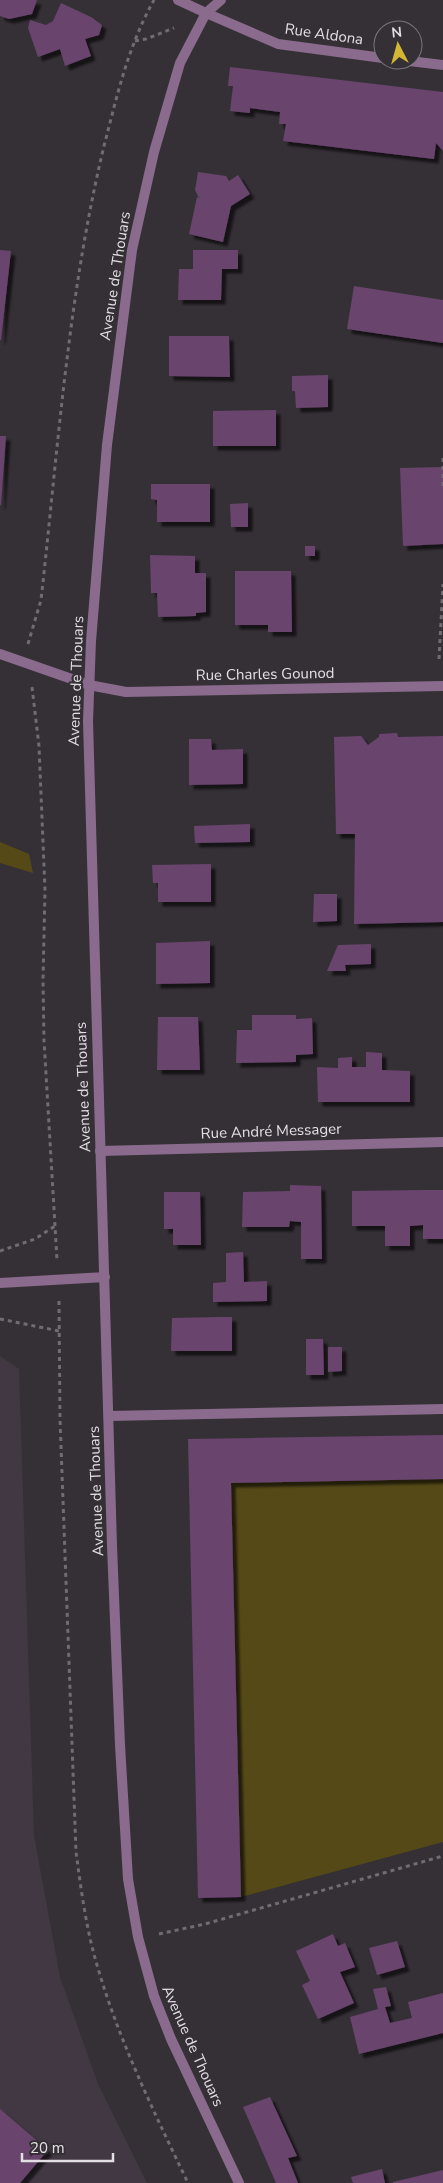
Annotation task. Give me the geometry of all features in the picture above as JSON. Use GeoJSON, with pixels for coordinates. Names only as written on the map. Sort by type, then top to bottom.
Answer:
{"type":"FeatureCollection","features":[{"type":"Feature","properties":{"kind":"street"},"geometry":{"type":"LineString","coordinates":[[178,0],[206,13],[221,0]]}},
{"type":"Feature","properties":{"kind":"street","name":"Rue Aldona"},"geometry":{"type":"LineString","coordinates":[[206,13],[278,44],[373,57]]}},
{"type":"Feature","properties":{"kind":"street","name":"Avenue de Thouars"},"geometry":{"type":"LineString","coordinates":[[206,13],[180,63],[154,152],[132,250],[107,446],[88,721],[120,1745],[128,1879],[146,1972],[170,2039],[239,2183]]}},
{"type":"Feature","properties":{"kind":"street"},"geometry":{"type":"LineString","coordinates":[[423,63],[443,65]]}},
{"type":"Feature","properties":{"kind":"street","name":"Rue Charles Gounod"},"geometry":{"type":"LineString","coordinates":[[0,654],[89,686],[126,692],[443,686]]}},
{"type":"Feature","properties":{"kind":"street","name":"Rue André Messager"},"geometry":{"type":"LineString","coordinates":[[100,1151],[443,1142]]}},
{"type":"Feature","properties":{"kind":"street"},"geometry":{"type":"LineString","coordinates":[[0,1283],[105,1277]]}},
{"type":"Feature","properties":{"kind":"street"},"geometry":{"type":"LineString","coordinates":[[109,1416],[443,1409]]}},
{"type":"Feature","properties":{"kind":"path"},"geometry":{"type":"LineString","coordinates":[[154,0],[123,71],[93,192],[78,274],[41,600],[27,648],[39,756],[45,890],[44,1040],[58,1280],[76,1852],[82,1899],[96,1964],[118,2029],[134,2068],[188,2183]]}},
{"type":"Feature","properties":{"kind":"path"},"geometry":{"type":"LineString","coordinates":[[135,40],[153,37],[206,13]]}},
{"type":"Feature","properties":{"kind":"path"},"geometry":{"type":"LineString","coordinates":[[443,458],[443,489]]}},
{"type":"Feature","properties":{"kind":"path"},"geometry":{"type":"LineString","coordinates":[[439,659],[443,584]]}},
{"type":"Feature","properties":{"kind":"path"},"geometry":{"type":"LineString","coordinates":[[0,1251],[35,1239],[55,1226]]}},
{"type":"Feature","properties":{"kind":"path"},"geometry":{"type":"LineString","coordinates":[[0,1319],[59,1331]]}},
{"type":"Feature","properties":{"kind":"path"},"geometry":{"type":"LineString","coordinates":[[138,1937],[205,1924],[443,1856]]}},
{"type":"Feature","properties":{"kind":"shaded area"},"geometry":{"type":"Polygon","coordinates":[[[0,842],[29,854],[33,873],[0,863],[0,842]]]}},
{"type":"Feature","properties":{"kind":"shaded area"},"geometry":{"type":"Polygon","coordinates":[[[0,1356],[19,1369],[34,1836],[60,1977],[98,2084],[147,2183],[0,2183],[0,1356]]]}},
{"type":"Feature","properties":{"kind":"shaded area"},"geometry":{"type":"Polygon","coordinates":[[[443,1479],[443,1842],[241,1897],[231,1483],[443,1479]]]}},
{"type":"Feature","properties":{"kind":"building"},"geometry":{"type":"Polygon","coordinates":[[[0,0],[37,0],[32,14],[9,19],[0,16],[0,0]]]}},
{"type":"Feature","properties":{"kind":"building"},"geometry":{"type":"Polygon","coordinates":[[[61,3],[91,17],[102,25],[99,35],[85,39],[91,56],[65,66],[60,49],[38,57],[28,28],[30,20],[46,25],[53,21],[61,3]]]}},
{"type":"Feature","properties":{"kind":"building"},"geometry":{"type":"Polygon","coordinates":[[[230,67],[443,92],[443,151],[436,143],[434,159],[283,141],[286,124],[279,124],[280,112],[250,108],[250,113],[230,111],[233,86],[228,86],[230,67]]]}},
{"type":"Feature","properties":{"kind":"building"},"geometry":{"type":"Polygon","coordinates":[[[198,172],[226,176],[229,181],[238,175],[250,194],[231,206],[223,242],[189,234],[197,197],[199,198],[195,190],[198,172]]]}},
{"type":"Feature","properties":{"kind":"building"},"geometry":{"type":"Polygon","coordinates":[[[0,250],[11,251],[1,340],[0,340],[0,250]]]}},
{"type":"Feature","properties":{"kind":"building"},"geometry":{"type":"Polygon","coordinates":[[[193,250],[238,250],[238,269],[222,269],[221,300],[178,300],[179,269],[193,269],[193,250]]]}},
{"type":"Feature","properties":{"kind":"building"},"geometry":{"type":"Polygon","coordinates":[[[354,286],[443,300],[443,343],[347,329],[354,286]]]}},
{"type":"Feature","properties":{"kind":"building"},"geometry":{"type":"Polygon","coordinates":[[[169,336],[229,336],[230,377],[169,376],[169,336]]]}},
{"type":"Feature","properties":{"kind":"building"},"geometry":{"type":"Polygon","coordinates":[[[328,375],[328,407],[296,408],[295,391],[292,391],[292,376],[328,375]]]}},
{"type":"Feature","properties":{"kind":"building"},"geometry":{"type":"Polygon","coordinates":[[[276,410],[276,446],[213,446],[213,411],[276,410]]]}},
{"type":"Feature","properties":{"kind":"building"},"geometry":{"type":"Polygon","coordinates":[[[0,436],[6,436],[1,505],[0,505],[0,436]]]}},
{"type":"Feature","properties":{"kind":"building"},"geometry":{"type":"Polygon","coordinates":[[[443,467],[443,544],[403,546],[400,468],[443,467]]]}},
{"type":"Feature","properties":{"kind":"building"},"geometry":{"type":"Polygon","coordinates":[[[151,484],[210,484],[210,522],[157,522],[157,500],[151,499],[151,484]]]}},
{"type":"Feature","properties":{"kind":"building"},"geometry":{"type":"Polygon","coordinates":[[[248,503],[248,527],[231,527],[230,504],[248,503]]]}},
{"type":"Feature","properties":{"kind":"building"},"geometry":{"type":"Polygon","coordinates":[[[305,546],[315,546],[315,556],[305,556],[305,546]]]}},
{"type":"Feature","properties":{"kind":"building"},"geometry":{"type":"Polygon","coordinates":[[[150,555],[195,556],[195,573],[206,573],[206,612],[196,613],[196,616],[158,617],[157,593],[151,593],[150,555]]]}},
{"type":"Feature","properties":{"kind":"building"},"geometry":{"type":"Polygon","coordinates":[[[235,571],[291,571],[292,632],[268,632],[268,625],[235,625],[235,571]]]}},
{"type":"Feature","properties":{"kind":"building"},"geometry":{"type":"Polygon","coordinates":[[[397,733],[398,737],[443,736],[443,922],[354,924],[355,834],[336,834],[334,737],[361,736],[368,745],[379,737],[379,734],[397,733]]]}},
{"type":"Feature","properties":{"kind":"building"},"geometry":{"type":"Polygon","coordinates":[[[189,739],[211,739],[212,750],[243,749],[243,784],[189,785],[189,739]]]}},
{"type":"Feature","properties":{"kind":"building"},"geometry":{"type":"Polygon","coordinates":[[[250,824],[250,842],[195,843],[194,826],[250,824]]]}},
{"type":"Feature","properties":{"kind":"building"},"geometry":{"type":"Polygon","coordinates":[[[211,864],[211,902],[158,902],[158,883],[153,883],[152,865],[211,864]]]}},
{"type":"Feature","properties":{"kind":"building"},"geometry":{"type":"Polygon","coordinates":[[[314,894],[337,894],[337,921],[313,922],[314,894]]]}},
{"type":"Feature","properties":{"kind":"building"},"geometry":{"type":"Polygon","coordinates":[[[210,941],[210,983],[156,984],[156,943],[210,941]]]}},
{"type":"Feature","properties":{"kind":"building"},"geometry":{"type":"Polygon","coordinates":[[[371,944],[371,964],[345,965],[346,971],[327,971],[338,945],[371,944]]]}},
{"type":"Feature","properties":{"kind":"building"},"geometry":{"type":"Polygon","coordinates":[[[252,1015],[296,1015],[296,1019],[312,1018],[313,1054],[296,1055],[296,1062],[236,1063],[237,1030],[252,1030],[252,1015]]]}},
{"type":"Feature","properties":{"kind":"building"},"geometry":{"type":"Polygon","coordinates":[[[158,1017],[198,1017],[200,1070],[157,1070],[158,1017]]]}},
{"type":"Feature","properties":{"kind":"building"},"geometry":{"type":"Polygon","coordinates":[[[366,1052],[382,1053],[382,1070],[410,1071],[410,1102],[318,1102],[317,1067],[338,1068],[338,1058],[352,1057],[352,1067],[366,1067],[366,1052]]]}},
{"type":"Feature","properties":{"kind":"building"},"geometry":{"type":"Polygon","coordinates":[[[290,1185],[321,1186],[322,1259],[301,1259],[301,1222],[290,1221],[289,1227],[242,1227],[243,1192],[290,1191],[290,1185]]]}},
{"type":"Feature","properties":{"kind":"building"},"geometry":{"type":"Polygon","coordinates":[[[443,1190],[443,1239],[423,1239],[423,1225],[410,1226],[410,1246],[385,1246],[385,1226],[352,1226],[352,1191],[443,1190]]]}},
{"type":"Feature","properties":{"kind":"building"},"geometry":{"type":"Polygon","coordinates":[[[164,1192],[200,1192],[201,1245],[173,1245],[173,1229],[164,1229],[164,1192]]]}},
{"type":"Feature","properties":{"kind":"building"},"geometry":{"type":"Polygon","coordinates":[[[243,1252],[244,1282],[267,1281],[267,1301],[213,1302],[213,1283],[226,1282],[226,1253],[243,1252]]]}},
{"type":"Feature","properties":{"kind":"building"},"geometry":{"type":"Polygon","coordinates":[[[232,1317],[232,1351],[171,1351],[172,1318],[232,1317]]]}},
{"type":"Feature","properties":{"kind":"building"},"geometry":{"type":"Polygon","coordinates":[[[306,1339],[323,1339],[324,1375],[306,1375],[306,1339]]]}},
{"type":"Feature","properties":{"kind":"building"},"geometry":{"type":"Polygon","coordinates":[[[328,1347],[342,1347],[342,1371],[328,1372],[328,1347]]]}},
{"type":"Feature","properties":{"kind":"building"},"geometry":{"type":"Polygon","coordinates":[[[443,1435],[443,1479],[231,1483],[241,1897],[198,1898],[188,1439],[443,1435]]]}},
{"type":"Feature","properties":{"kind":"building"},"geometry":{"type":"Polygon","coordinates":[[[333,1934],[338,1946],[345,1943],[355,1967],[340,1972],[354,2003],[318,2019],[302,1985],[310,1981],[296,1951],[333,1934]]]}},
{"type":"Feature","properties":{"kind":"building"},"geometry":{"type":"Polygon","coordinates":[[[397,1941],[405,1967],[377,1975],[369,1948],[397,1941]]]}},
{"type":"Feature","properties":{"kind":"building"},"geometry":{"type":"Polygon","coordinates":[[[386,1987],[391,2006],[385,2007],[390,2023],[412,2018],[408,2002],[443,1993],[443,2033],[359,2054],[350,2017],[378,2009],[373,1989],[386,1987]]]}},
{"type":"Feature","properties":{"kind":"building"},"geometry":{"type":"Polygon","coordinates":[[[270,2097],[297,2156],[288,2158],[298,2183],[276,2183],[243,2107],[270,2097]]]}},
{"type":"Feature","properties":{"kind":"building"},"geometry":{"type":"Polygon","coordinates":[[[0,2109],[48,2150],[20,2183],[0,2183],[0,2109]]]}},
{"type":"Feature","properties":{"kind":"building"},"geometry":{"type":"Polygon","coordinates":[[[382,2169],[385,2183],[353,2183],[351,2177],[382,2169]]]}},
{"type":"Feature","properties":{"kind":"building"},"geometry":{"type":"Polygon","coordinates":[[[443,2170],[443,2183],[393,2183],[393,2182],[443,2170]]]}}]}
